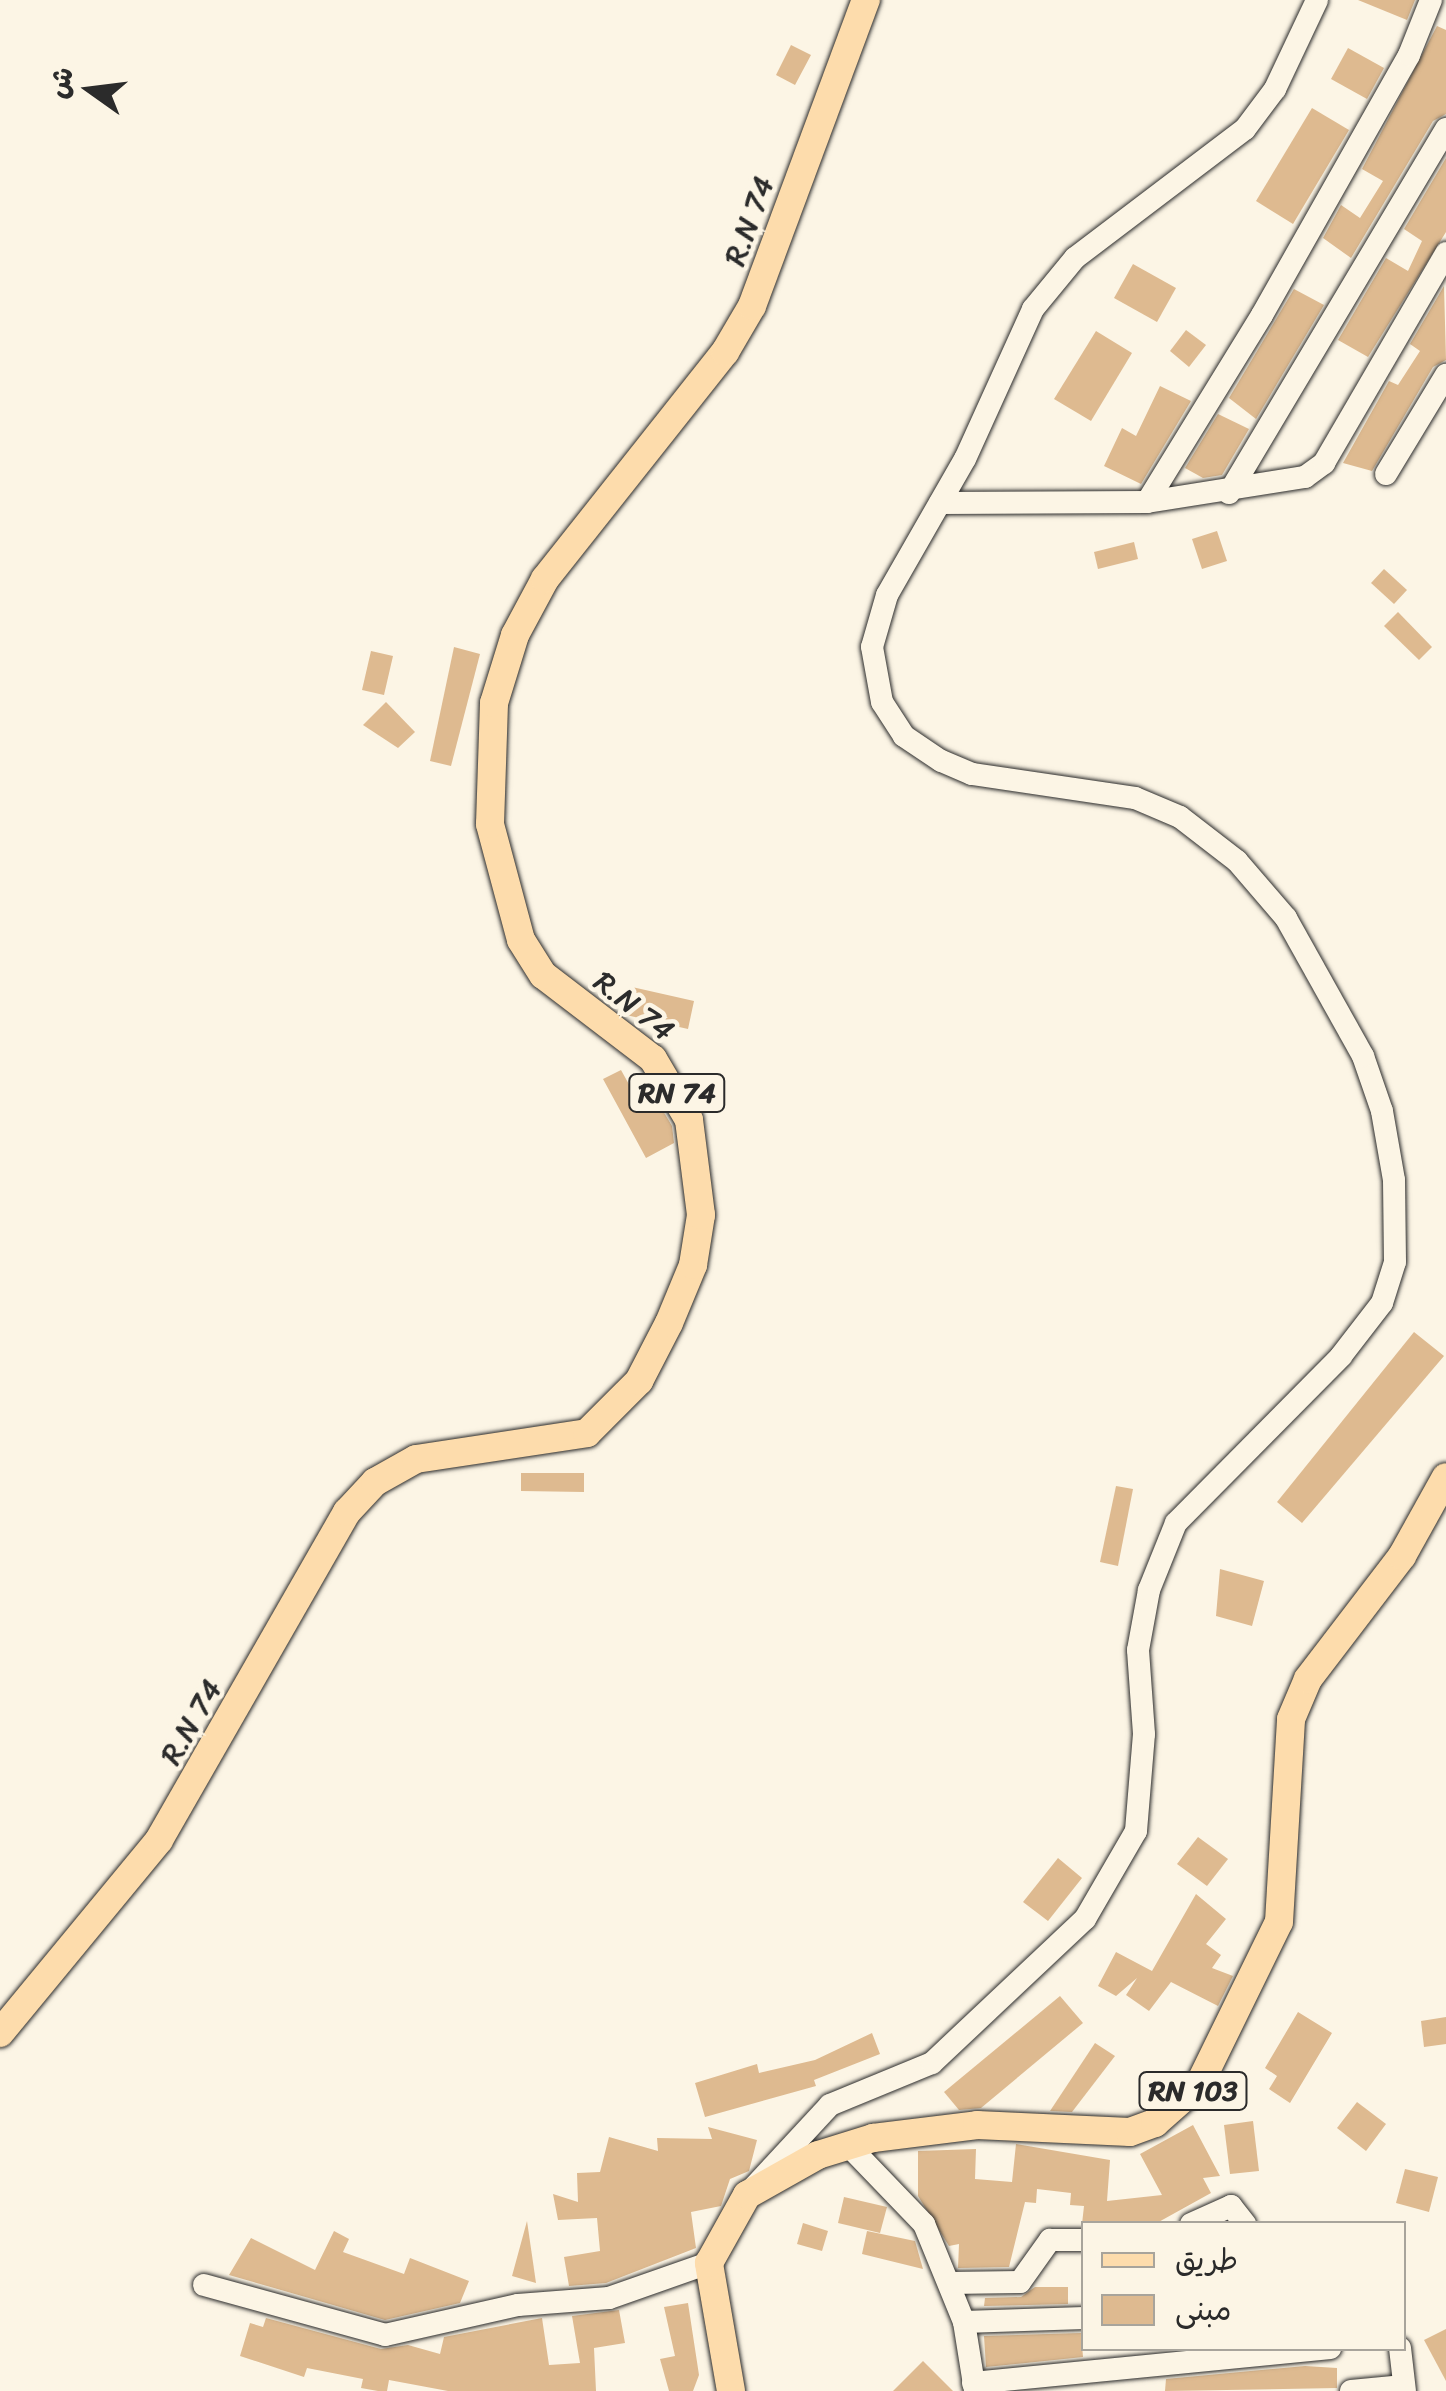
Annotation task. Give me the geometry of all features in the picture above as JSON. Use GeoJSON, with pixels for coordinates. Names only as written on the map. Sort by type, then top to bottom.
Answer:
{"type":"FeatureCollection","features":[{"type":"Feature","properties":{"kind":"main road","name":"R.N 74"},"geometry":{"type":"LineString","coordinates":[[0,2032],[159,1840],[298,1592],[366,1492],[416,1459],[453,1448],[588,1432],[639,1381],[669,1323],[693,1265],[701,1215],[689,1120],[653,1058],[543,975],[521,940],[490,824],[494,703],[545,579],[752,306],[866,0]]}},
{"type":"Feature","properties":{"kind":"main road","name":"RN 103"},"geometry":{"type":"LineString","coordinates":[[747,2195],[848,2145],[977,2125],[1130,2132],[1156,2123],[1200,2084],[1279,1922],[1292,1719],[1308,1679],[1402,1556],[1446,1477]]}},
{"type":"Feature","properties":{"kind":"main road"},"geometry":{"type":"LineString","coordinates":[[731,2391],[709,2263],[747,2195]]}},
{"type":"Feature","properties":{"kind":"street"},"geometry":{"type":"LineString","coordinates":[[747,2195],[830,2106],[932,2064],[1086,1918],[1136,1831],[1144,1748],[1138,1650],[1149,1590],[1176,1524],[1342,1356],[1382,1303],[1395,1262],[1394,1180],[1363,1056],[1286,918],[1237,861],[1180,817],[1135,798],[972,774],[941,761],[904,736],[882,702],[872,646],[886,595],[940,503],[1034,309],[1074,258],[1245,129],[1275,89],[1317,0]]}},
{"type":"Feature","properties":{"kind":"street"},"geometry":{"type":"LineString","coordinates":[[1147,502],[1282,281],[1410,55],[1431,0]]}},
{"type":"Feature","properties":{"kind":"street"},"geometry":{"type":"LineString","coordinates":[[1229,493],[1446,128]]}},
{"type":"Feature","properties":{"kind":"street"},"geometry":{"type":"LineString","coordinates":[[940,503],[1147,502],[1229,493],[1305,476],[1324,463],[1446,253]]}},
{"type":"Feature","properties":{"kind":"street"},"geometry":{"type":"LineString","coordinates":[[1386,474],[1446,375]]}},
{"type":"Feature","properties":{"kind":"street"},"geometry":{"type":"LineString","coordinates":[[848,2145],[924,2224],[964,2322],[974,2387],[1303,2351]]}},
{"type":"Feature","properties":{"kind":"street"},"geometry":{"type":"LineString","coordinates":[[1199,2221],[1232,2206],[1243,2221]]}},
{"type":"Feature","properties":{"kind":"street"},"geometry":{"type":"LineString","coordinates":[[950,2283],[1020,2282],[1050,2240],[1081,2240]]}},
{"type":"Feature","properties":{"kind":"street"},"geometry":{"type":"LineString","coordinates":[[204,2285],[385,2335],[518,2305],[609,2298],[709,2263]]}},
{"type":"Feature","properties":{"kind":"street"},"geometry":{"type":"LineString","coordinates":[[964,2322],[1081,2318]]}},
{"type":"Feature","properties":{"kind":"street"},"geometry":{"type":"LineString","coordinates":[[1351,2391],[1405,2389],[1400,2351]]}},
{"type":"Feature","properties":{"kind":"building"},"geometry":{"type":"Polygon","coordinates":[[[1358,0],[1415,0],[1407,20],[1358,0]]]}},
{"type":"Feature","properties":{"kind":"building"},"geometry":{"type":"Polygon","coordinates":[[[1437,26],[1446,30],[1446,114],[1433,121],[1351,258],[1323,238],[1341,205],[1360,218],[1383,181],[1362,169],[1437,26]]]}},
{"type":"Feature","properties":{"kind":"building"},"geometry":{"type":"Polygon","coordinates":[[[791,45],[811,55],[795,85],[776,75],[791,45]]]}},
{"type":"Feature","properties":{"kind":"building"},"geometry":{"type":"Polygon","coordinates":[[[1348,48],[1384,68],[1367,99],[1331,79],[1348,48]]]}},
{"type":"Feature","properties":{"kind":"building"},"geometry":{"type":"Polygon","coordinates":[[[1312,108],[1349,130],[1293,224],[1256,201],[1312,108]]]}},
{"type":"Feature","properties":{"kind":"building"},"geometry":{"type":"Polygon","coordinates":[[[1446,158],[1446,232],[1368,357],[1338,340],[1386,258],[1408,271],[1422,241],[1404,229],[1446,158]]]}},
{"type":"Feature","properties":{"kind":"building"},"geometry":{"type":"Polygon","coordinates":[[[1133,264],[1176,288],[1157,322],[1114,298],[1133,264]]]}},
{"type":"Feature","properties":{"kind":"building"},"geometry":{"type":"Polygon","coordinates":[[[1444,286],[1446,360],[1433,367],[1372,471],[1343,463],[1389,381],[1398,385],[1420,351],[1410,344],[1444,286]]]}},
{"type":"Feature","properties":{"kind":"building"},"geometry":{"type":"Polygon","coordinates":[[[1294,289],[1324,305],[1256,419],[1229,398],[1294,289]]]}},
{"type":"Feature","properties":{"kind":"building"},"geometry":{"type":"Polygon","coordinates":[[[1186,330],[1206,345],[1189,367],[1170,351],[1186,330]]]}},
{"type":"Feature","properties":{"kind":"building"},"geometry":{"type":"Polygon","coordinates":[[[1096,331],[1132,353],[1091,421],[1054,399],[1096,331]]]}},
{"type":"Feature","properties":{"kind":"building"},"geometry":{"type":"Polygon","coordinates":[[[1160,386],[1191,401],[1141,484],[1104,466],[1122,428],[1136,436],[1160,386]]]}},
{"type":"Feature","properties":{"kind":"building"},"geometry":{"type":"Polygon","coordinates":[[[1218,414],[1249,429],[1222,475],[1203,478],[1185,468],[1218,414]]]}},
{"type":"Feature","properties":{"kind":"building"},"geometry":{"type":"Polygon","coordinates":[[[1217,531],[1227,561],[1202,569],[1192,539],[1217,531]]]}},
{"type":"Feature","properties":{"kind":"building"},"geometry":{"type":"Polygon","coordinates":[[[1134,542],[1138,559],[1098,569],[1094,552],[1134,542]]]}},
{"type":"Feature","properties":{"kind":"building"},"geometry":{"type":"Polygon","coordinates":[[[1384,569],[1407,590],[1394,604],[1371,583],[1384,569]]]}},
{"type":"Feature","properties":{"kind":"building"},"geometry":{"type":"Polygon","coordinates":[[[1398,612],[1432,647],[1419,660],[1384,626],[1398,612]]]}},
{"type":"Feature","properties":{"kind":"building"},"geometry":{"type":"Polygon","coordinates":[[[454,647],[480,654],[451,766],[430,761],[454,647]]]}},
{"type":"Feature","properties":{"kind":"building"},"geometry":{"type":"Polygon","coordinates":[[[371,651],[393,656],[384,695],[362,690],[371,651]]]}},
{"type":"Feature","properties":{"kind":"building"},"geometry":{"type":"Polygon","coordinates":[[[386,702],[415,732],[398,748],[363,725],[386,702]]]}},
{"type":"Feature","properties":{"kind":"building"},"geometry":{"type":"Polygon","coordinates":[[[632,987],[694,1001],[688,1029],[626,1015],[632,987]]]}},
{"type":"Feature","properties":{"kind":"building"},"geometry":{"type":"Polygon","coordinates":[[[621,1070],[636,1097],[650,1089],[672,1126],[674,1143],[646,1158],[603,1079],[621,1070]]]}},
{"type":"Feature","properties":{"kind":"building"},"geometry":{"type":"Polygon","coordinates":[[[1414,1332],[1444,1356],[1302,1523],[1277,1502],[1414,1332]]]}},
{"type":"Feature","properties":{"kind":"building"},"geometry":{"type":"Polygon","coordinates":[[[521,1473],[584,1473],[584,1492],[521,1491],[521,1473]]]}},
{"type":"Feature","properties":{"kind":"building"},"geometry":{"type":"Polygon","coordinates":[[[1116,1486],[1133,1489],[1118,1566],[1100,1562],[1116,1486]]]}},
{"type":"Feature","properties":{"kind":"building"},"geometry":{"type":"Polygon","coordinates":[[[1220,1569],[1264,1581],[1252,1626],[1216,1616],[1220,1569]]]}},
{"type":"Feature","properties":{"kind":"building"},"geometry":{"type":"Polygon","coordinates":[[[1198,1837],[1228,1859],[1207,1886],[1177,1864],[1198,1837]]]}},
{"type":"Feature","properties":{"kind":"building"},"geometry":{"type":"Polygon","coordinates":[[[1058,1858],[1082,1878],[1048,1921],[1023,1902],[1058,1858]]]}},
{"type":"Feature","properties":{"kind":"building"},"geometry":{"type":"Polygon","coordinates":[[[1196,1894],[1226,1919],[1206,1944],[1221,1955],[1212,1968],[1233,1976],[1218,2006],[1171,1982],[1149,2011],[1126,1995],[1137,1978],[1116,1996],[1098,1986],[1116,1952],[1152,1971],[1196,1894]]]}},
{"type":"Feature","properties":{"kind":"building"},"geometry":{"type":"Polygon","coordinates":[[[1060,1996],[1083,2023],[981,2108],[959,2110],[944,2092],[1060,1996]]]}},
{"type":"Feature","properties":{"kind":"building"},"geometry":{"type":"Polygon","coordinates":[[[1298,2012],[1332,2033],[1290,2103],[1269,2089],[1277,2076],[1265,2068],[1298,2012]]]}},
{"type":"Feature","properties":{"kind":"building"},"geometry":{"type":"Polygon","coordinates":[[[1446,2017],[1446,2044],[1424,2047],[1421,2021],[1446,2017]]]}},
{"type":"Feature","properties":{"kind":"building"},"geometry":{"type":"Polygon","coordinates":[[[872,2033],[880,2054],[814,2080],[816,2086],[705,2117],[695,2083],[757,2064],[759,2073],[815,2060],[872,2033]]]}},
{"type":"Feature","properties":{"kind":"building"},"geometry":{"type":"Polygon","coordinates":[[[1095,2043],[1115,2056],[1072,2112],[1050,2111],[1095,2043]]]}},
{"type":"Feature","properties":{"kind":"building"},"geometry":{"type":"Polygon","coordinates":[[[1357,2102],[1386,2124],[1366,2151],[1337,2128],[1357,2102]]]}},
{"type":"Feature","properties":{"kind":"building"},"geometry":{"type":"Polygon","coordinates":[[[1253,2121],[1259,2171],[1230,2174],[1224,2125],[1253,2121]]]}},
{"type":"Feature","properties":{"kind":"building"},"geometry":{"type":"Polygon","coordinates":[[[1193,2125],[1220,2176],[1203,2178],[1211,2193],[1160,2221],[1082,2221],[1084,2206],[1070,2205],[1071,2193],[1037,2189],[1036,2203],[1025,2202],[1009,2267],[958,2268],[959,2244],[949,2246],[918,2196],[918,2151],[976,2149],[975,2179],[1012,2182],[1016,2144],[1110,2160],[1107,2201],[1162,2195],[1140,2154],[1193,2125]]]}},
{"type":"Feature","properties":{"kind":"building"},"geometry":{"type":"Polygon","coordinates":[[[708,2127],[757,2140],[749,2171],[730,2179],[721,2206],[691,2212],[696,2248],[606,2283],[569,2286],[564,2257],[600,2251],[597,2218],[558,2220],[553,2194],[578,2202],[577,2173],[600,2172],[609,2137],[658,2151],[657,2138],[712,2139],[708,2127]]]}},
{"type":"Feature","properties":{"kind":"building"},"geometry":{"type":"Polygon","coordinates":[[[1405,2169],[1438,2177],[1429,2212],[1396,2203],[1405,2169]]]}},
{"type":"Feature","properties":{"kind":"building"},"geometry":{"type":"Polygon","coordinates":[[[844,2197],[887,2207],[880,2233],[838,2223],[844,2197]]]}},
{"type":"Feature","properties":{"kind":"building"},"geometry":{"type":"Polygon","coordinates":[[[527,2221],[536,2283],[512,2276],[527,2221]]]}},
{"type":"Feature","properties":{"kind":"building"},"geometry":{"type":"Polygon","coordinates":[[[803,2223],[828,2231],[822,2251],[797,2244],[803,2223]]]}},
{"type":"Feature","properties":{"kind":"building"},"geometry":{"type":"Polygon","coordinates":[[[334,2231],[349,2239],[343,2252],[404,2274],[410,2258],[469,2281],[460,2303],[385,2320],[229,2275],[251,2238],[315,2270],[334,2231]]]}},
{"type":"Feature","properties":{"kind":"building"},"geometry":{"type":"Polygon","coordinates":[[[867,2231],[915,2241],[923,2269],[862,2254],[867,2231]]]}},
{"type":"Feature","properties":{"kind":"building"},"geometry":{"type":"Polygon","coordinates":[[[1035,2287],[1068,2287],[1068,2304],[984,2306],[985,2298],[1021,2297],[1035,2287]]]}},
{"type":"Feature","properties":{"kind":"building"},"geometry":{"type":"Polygon","coordinates":[[[688,2303],[699,2375],[693,2391],[669,2391],[660,2359],[675,2356],[664,2307],[688,2303]]]}},
{"type":"Feature","properties":{"kind":"building"},"geometry":{"type":"Polygon","coordinates":[[[619,2310],[625,2343],[594,2348],[596,2391],[448,2391],[389,2380],[387,2391],[378,2391],[361,2388],[363,2379],[307,2368],[304,2377],[240,2356],[250,2323],[263,2327],[266,2318],[381,2349],[408,2345],[440,2354],[444,2337],[542,2318],[549,2365],[580,2363],[572,2316],[619,2310]]]}},
{"type":"Feature","properties":{"kind":"building"},"geometry":{"type":"Polygon","coordinates":[[[1446,2329],[1446,2381],[1424,2340],[1446,2329]]]}},
{"type":"Feature","properties":{"kind":"building"},"geometry":{"type":"Polygon","coordinates":[[[1081,2333],[1083,2357],[986,2367],[984,2336],[1081,2333]]]}},
{"type":"Feature","properties":{"kind":"building"},"geometry":{"type":"Polygon","coordinates":[[[923,2361],[953,2391],[893,2391],[923,2361]]]}},
{"type":"Feature","properties":{"kind":"building"},"geometry":{"type":"Polygon","coordinates":[[[1305,2366],[1337,2368],[1337,2388],[1165,2391],[1166,2379],[1305,2366]]]}}]}
